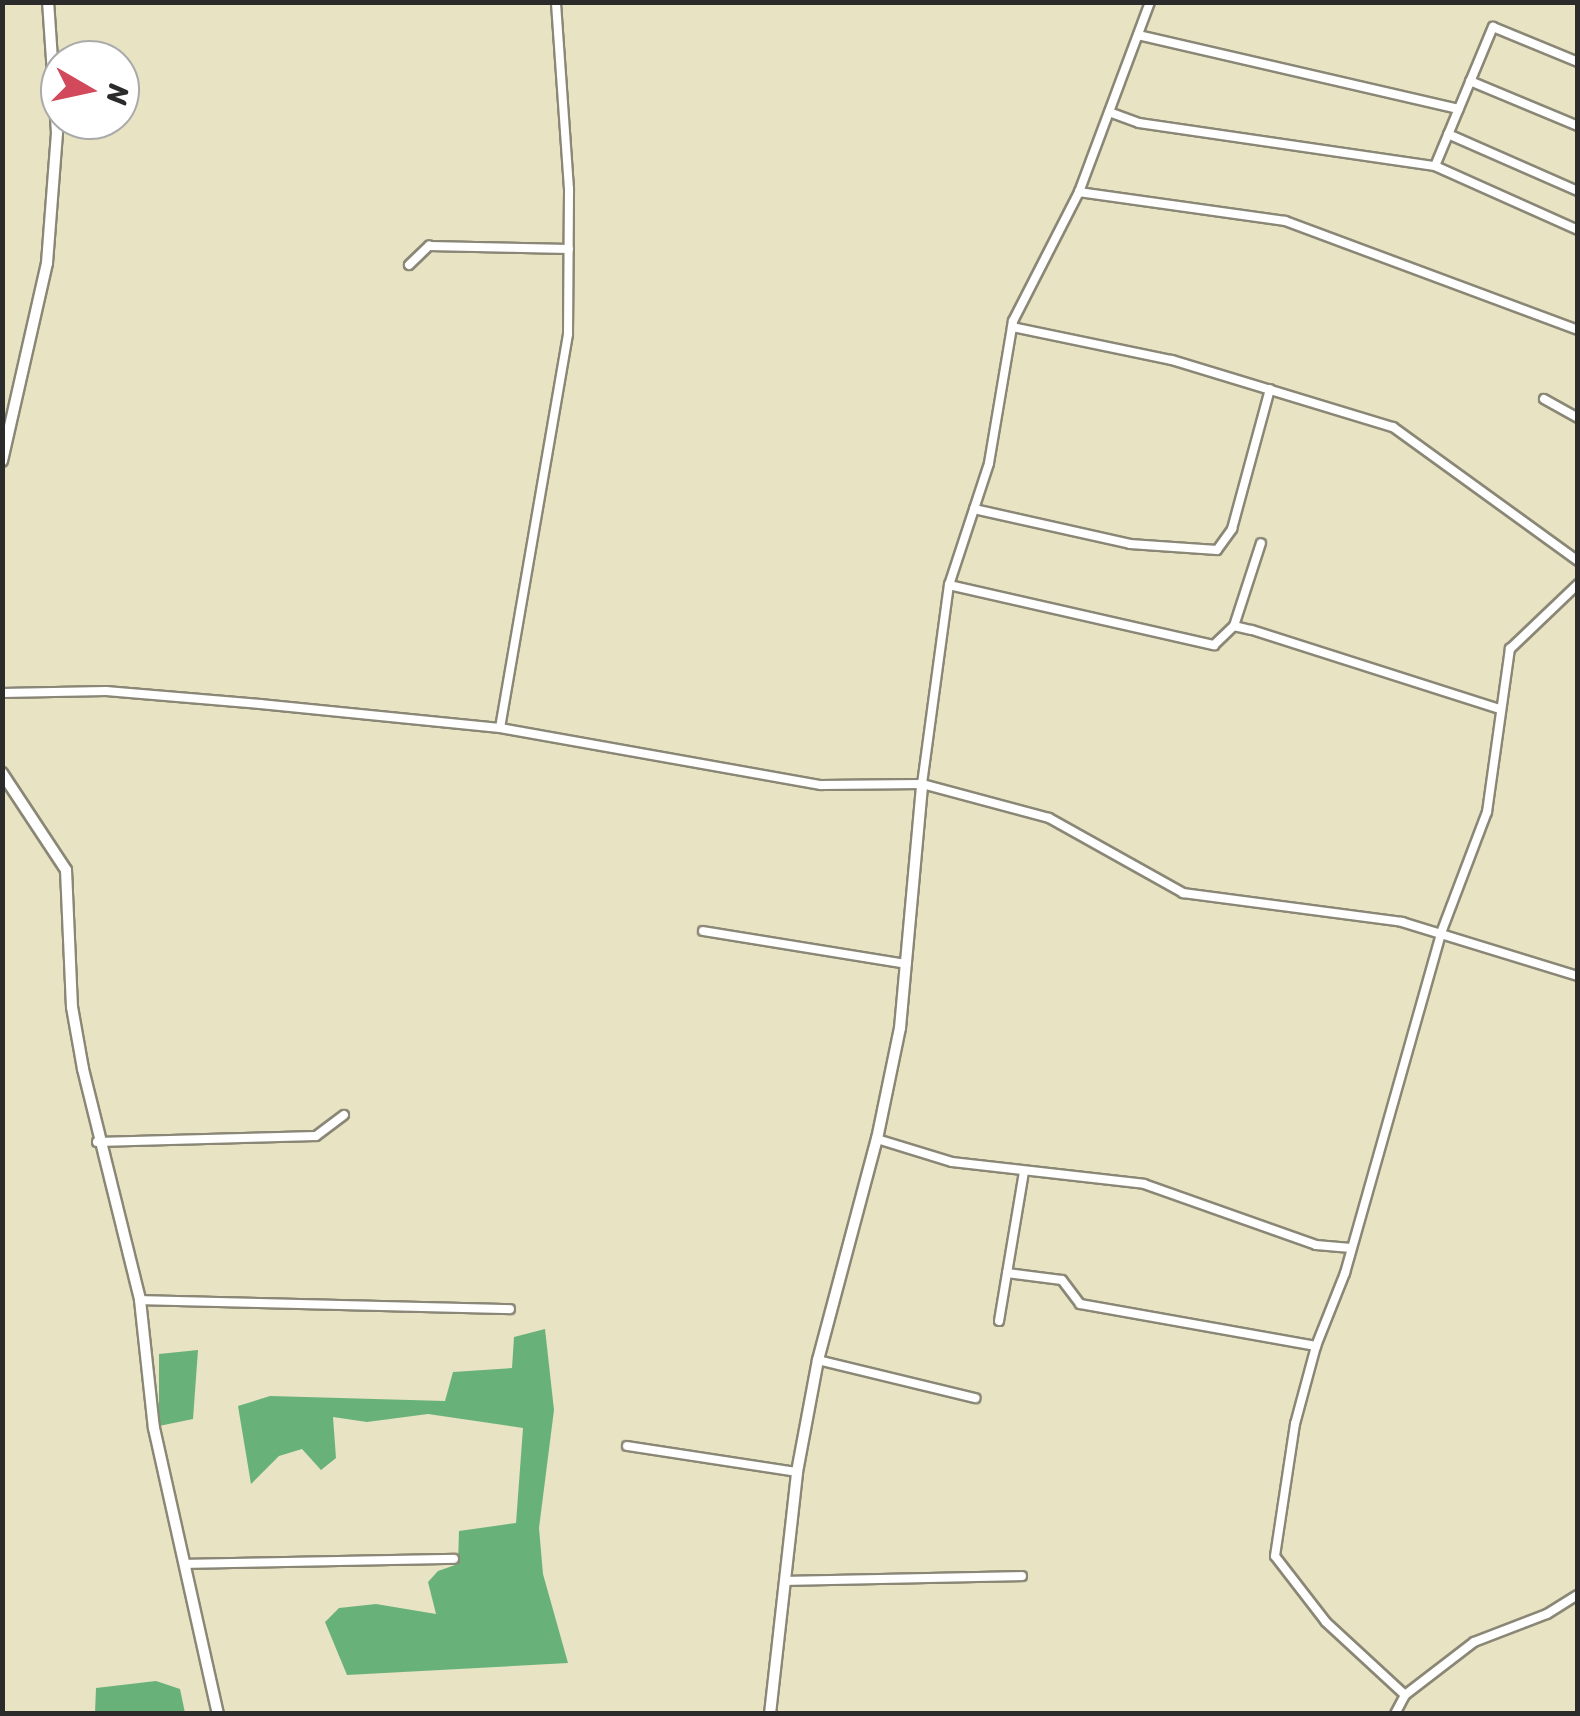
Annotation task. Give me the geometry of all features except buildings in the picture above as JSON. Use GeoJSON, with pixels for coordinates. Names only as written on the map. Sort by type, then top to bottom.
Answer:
{"type":"FeatureCollection","features":[{"type":"Feature","properties":{"kind":"street"},"geometry":{"type":"LineString","coordinates":[[2,462],[47,263],[57,132],[48,2]]}},
{"type":"Feature","properties":{"kind":"street"},"geometry":{"type":"LineString","coordinates":[[500,728],[560,409],[569,249],[556,2]]}},
{"type":"Feature","properties":{"kind":"street"},"geometry":{"type":"LineString","coordinates":[[770,1714],[797,1472],[818,1360],[877,1140],[906,964],[922,784],[948,585],[989,463],[1012,328],[1079,192],[1150,2]]}},
{"type":"Feature","properties":{"kind":"street"},"geometry":{"type":"LineString","coordinates":[[1435,166],[1493,27],[1578,62]]}},
{"type":"Feature","properties":{"kind":"street"},"geometry":{"type":"LineString","coordinates":[[1138,35],[1459,109]]}},
{"type":"Feature","properties":{"kind":"street"},"geometry":{"type":"LineString","coordinates":[[1470,82],[1578,126]]}},
{"type":"Feature","properties":{"kind":"street"},"geometry":{"type":"LineString","coordinates":[[1109,112],[1139,123],[1435,166],[1578,230]]}},
{"type":"Feature","properties":{"kind":"street"},"geometry":{"type":"LineString","coordinates":[[1448,134],[1578,191]]}},
{"type":"Feature","properties":{"kind":"street"},"geometry":{"type":"LineString","coordinates":[[1079,192],[1286,221],[1578,330]]}},
{"type":"Feature","properties":{"kind":"street"},"geometry":{"type":"LineString","coordinates":[[409,265],[429,246],[569,249]]}},
{"type":"Feature","properties":{"kind":"street"},"geometry":{"type":"LineString","coordinates":[[1012,328],[1172,360],[1392,427],[1578,561]]}},
{"type":"Feature","properties":{"kind":"street"},"geometry":{"type":"LineString","coordinates":[[974,509],[1130,544],[1218,550],[1232,529],[1270,389]]}},
{"type":"Feature","properties":{"kind":"street"},"geometry":{"type":"LineString","coordinates":[[1544,399],[1578,418]]}},
{"type":"Feature","properties":{"kind":"street"},"geometry":{"type":"LineString","coordinates":[[948,585],[1214,645],[1234,626],[1261,544]]}},
{"type":"Feature","properties":{"kind":"street"},"geometry":{"type":"LineString","coordinates":[[1405,1695],[1326,1622],[1275,1556],[1296,1424],[1316,1346],[1352,1248],[1440,934],[1488,812],[1504,671],[1520,634],[1578,584]]}},
{"type":"Feature","properties":{"kind":"street"},"geometry":{"type":"LineString","coordinates":[[1234,626],[1500,709]]}},
{"type":"Feature","properties":{"kind":"street"},"geometry":{"type":"LineString","coordinates":[[2,694],[106,691],[500,728],[821,785],[922,784],[1049,818],[1184,893],[1402,922],[1578,976]]}},
{"type":"Feature","properties":{"kind":"street"},"geometry":{"type":"LineString","coordinates":[[2,774],[66,870],[72,1007],[97,1142],[140,1300],[154,1428],[218,1714]]}},
{"type":"Feature","properties":{"kind":"street"},"geometry":{"type":"LineString","coordinates":[[703,931],[906,964]]}},
{"type":"Feature","properties":{"kind":"street"},"geometry":{"type":"LineString","coordinates":[[97,1142],[316,1136],[344,1115]]}},
{"type":"Feature","properties":{"kind":"street"},"geometry":{"type":"LineString","coordinates":[[877,1140],[952,1162],[1144,1184],[1316,1246],[1352,1248]]}},
{"type":"Feature","properties":{"kind":"street"},"geometry":{"type":"LineString","coordinates":[[999,1321],[1024,1171]]}},
{"type":"Feature","properties":{"kind":"street"},"geometry":{"type":"LineString","coordinates":[[1007,1273],[1062,1280],[1080,1304],[1316,1346]]}},
{"type":"Feature","properties":{"kind":"street"},"geometry":{"type":"LineString","coordinates":[[140,1300],[510,1309]]}},
{"type":"Feature","properties":{"kind":"street"},"geometry":{"type":"LineString","coordinates":[[818,1360],[975,1398]]}},
{"type":"Feature","properties":{"kind":"street"},"geometry":{"type":"LineString","coordinates":[[627,1446],[797,1472]]}},
{"type":"Feature","properties":{"kind":"street"},"geometry":{"type":"LineString","coordinates":[[184,1564],[454,1559]]}},
{"type":"Feature","properties":{"kind":"street"},"geometry":{"type":"LineString","coordinates":[[786,1581],[1022,1576]]}},
{"type":"Feature","properties":{"kind":"street"},"geometry":{"type":"LineString","coordinates":[[1395,1714],[1405,1695],[1474,1642],[1546,1614],[1578,1595]]}},
{"type":"Feature","properties":{"kind":"green space"},"geometry":{"type":"Polygon","coordinates":[[[545,1329],[554,1410],[539,1528],[543,1574],[568,1663],[347,1675],[325,1622],[339,1608],[376,1604],[436,1614],[428,1582],[438,1571],[458,1564],[459,1531],[516,1523],[523,1428],[428,1414],[367,1422],[333,1417],[336,1458],[321,1470],[302,1449],[279,1456],[251,1484],[238,1406],[270,1396],[445,1401],[453,1372],[512,1368],[514,1337],[545,1329]]]}},
{"type":"Feature","properties":{"kind":"green space"},"geometry":{"type":"Polygon","coordinates":[[[198,1350],[193,1419],[159,1426],[159,1354],[198,1350]]]}},
{"type":"Feature","properties":{"kind":"green space"},"geometry":{"type":"Polygon","coordinates":[[[156,1681],[180,1689],[185,1713],[95,1713],[96,1688],[156,1681]]]}}]}
